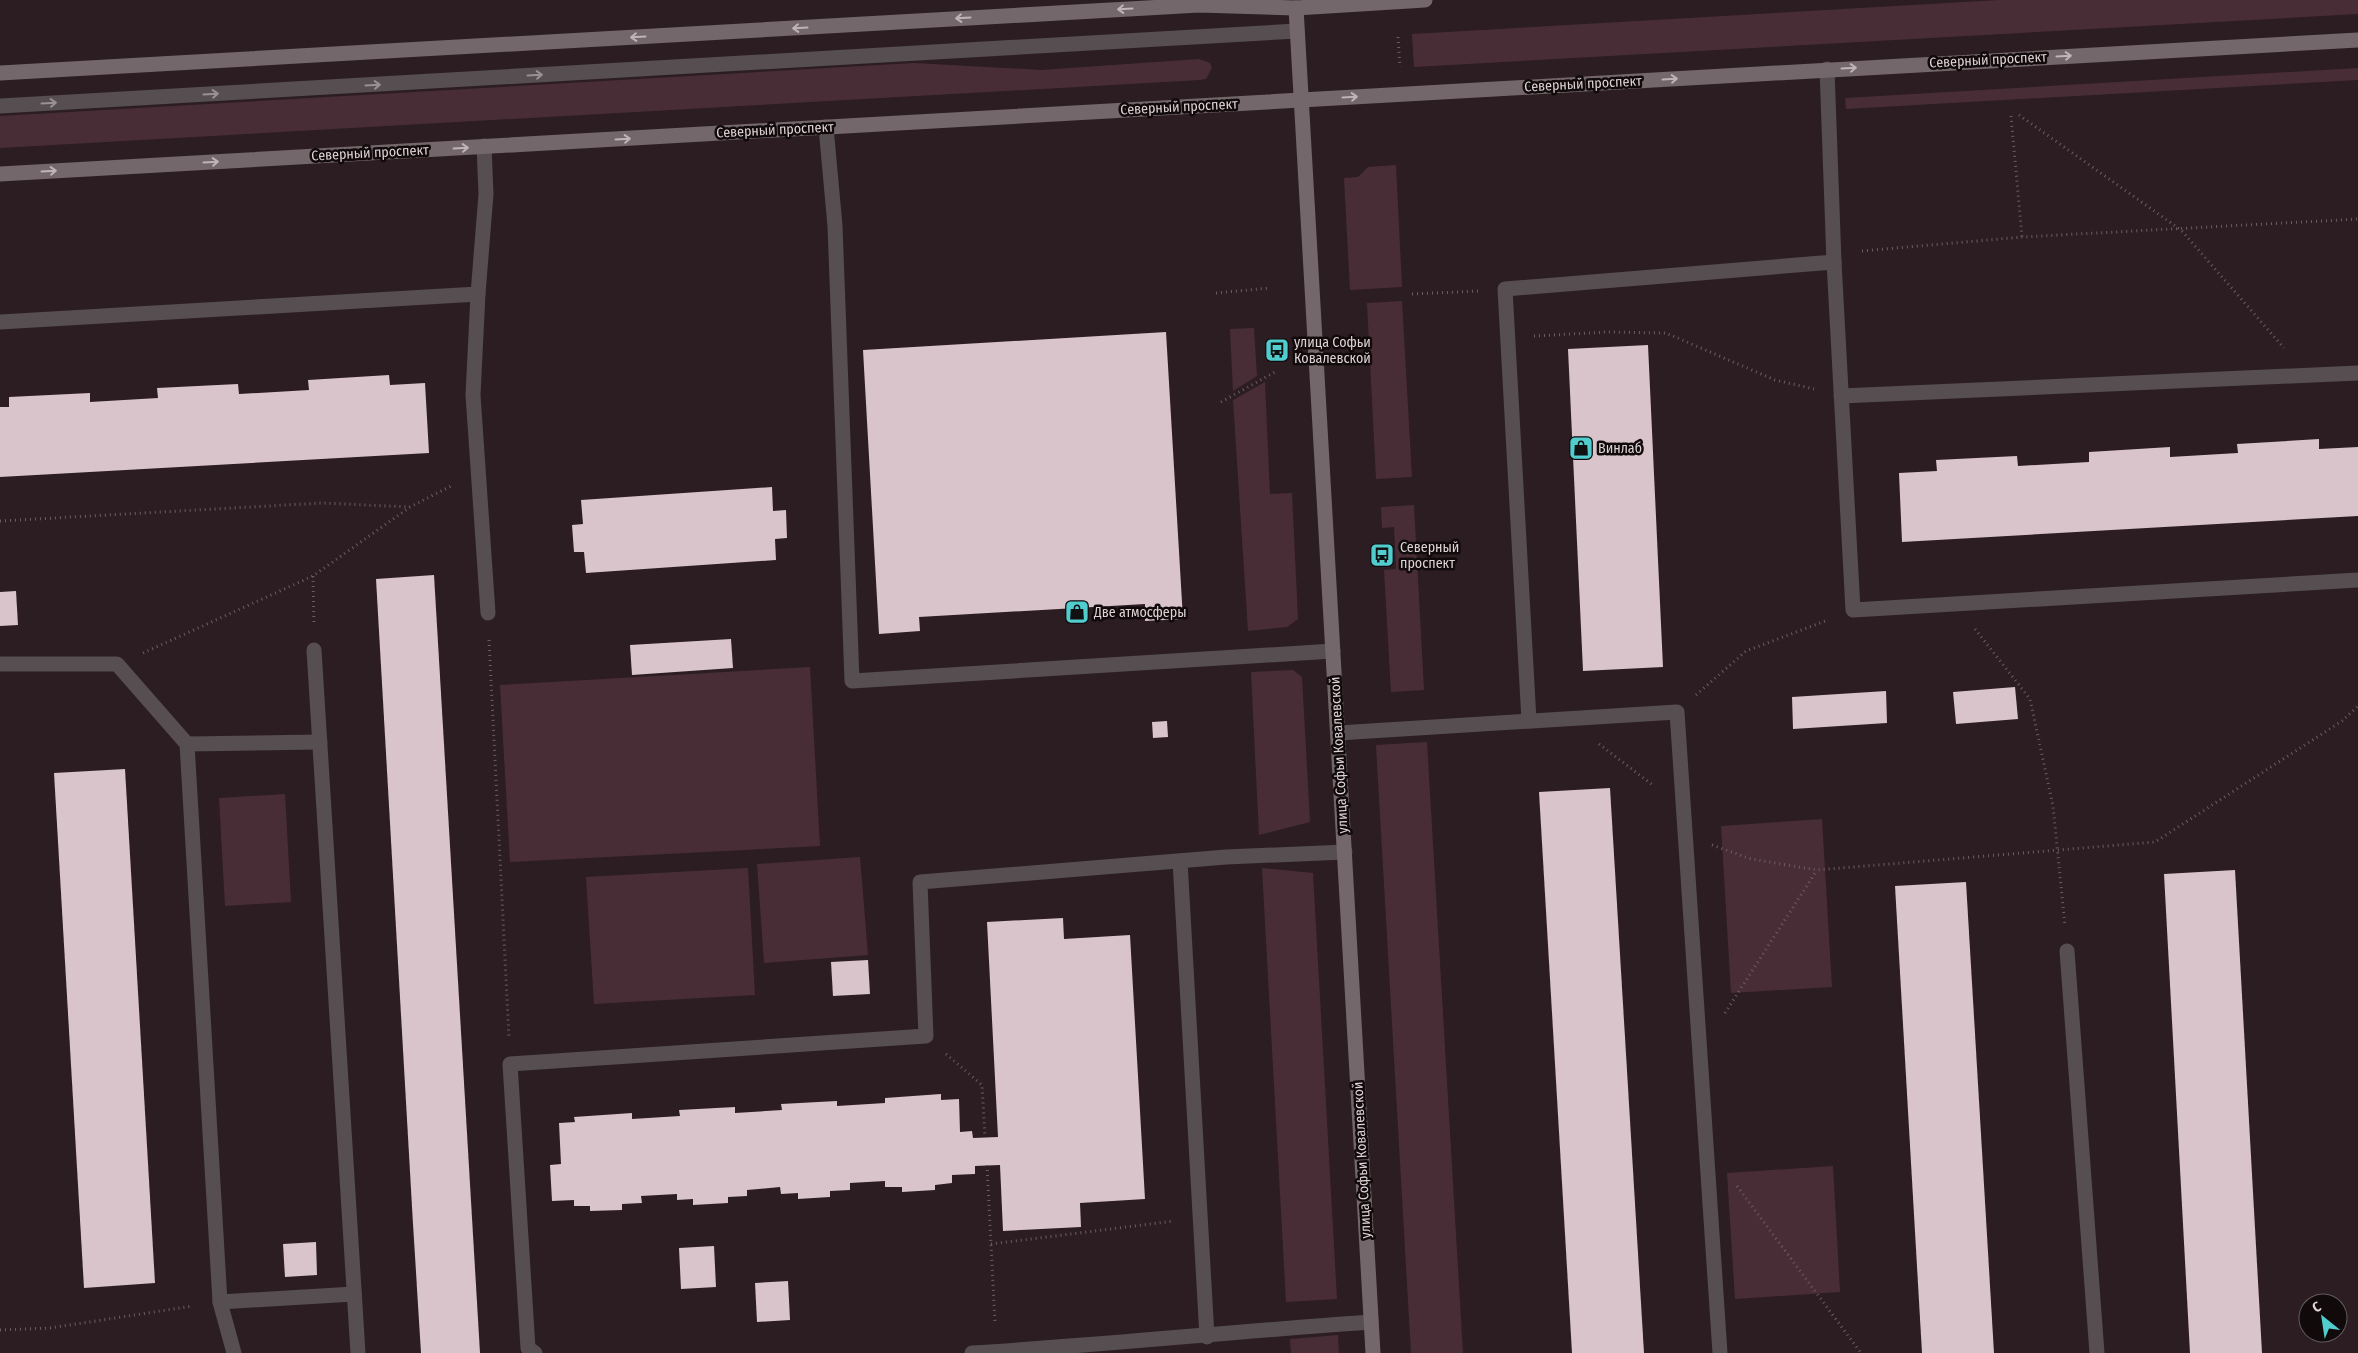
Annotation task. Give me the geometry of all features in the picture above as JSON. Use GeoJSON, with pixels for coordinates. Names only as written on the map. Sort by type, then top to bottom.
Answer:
{"type":"FeatureCollection","features":[{"type":"Feature","properties":{"kind":"main road"},"geometry":{"type":"LineString","coordinates":[[0,73],[1199,5],[1296,8],[1425,0]]}},
{"type":"Feature","properties":{"kind":"main road","name":"улица Софьи Ковалевской"},"geometry":{"type":"LineString","coordinates":[[1296,8],[1373,1353]]}},
{"type":"Feature","properties":{"kind":"main road","name":"Северный проспект"},"geometry":{"type":"LineString","coordinates":[[0,174],[2358,40]]}},
{"type":"Feature","properties":{"kind":"street"},"geometry":{"type":"LineString","coordinates":[[0,106],[1297,31]]}},
{"type":"Feature","properties":{"kind":"street"},"geometry":{"type":"LineString","coordinates":[[1827,69],[1834,262],[1854,610],[2358,580]]}},
{"type":"Feature","properties":{"kind":"street"},"geometry":{"type":"LineString","coordinates":[[826,127],[835,226],[852,682],[1333,651]]}},
{"type":"Feature","properties":{"kind":"street"},"geometry":{"type":"LineString","coordinates":[[484,146],[486,194],[478,294],[473,395],[488,613]]}},
{"type":"Feature","properties":{"kind":"street"},"geometry":{"type":"LineString","coordinates":[[1529,721],[1505,289],[1834,262]]}},
{"type":"Feature","properties":{"kind":"street"},"geometry":{"type":"LineString","coordinates":[[0,322],[478,294]]}},
{"type":"Feature","properties":{"kind":"street"},"geometry":{"type":"LineString","coordinates":[[1841,396],[2358,372]]}},
{"type":"Feature","properties":{"kind":"street"},"geometry":{"type":"LineString","coordinates":[[314,650],[358,1353]]}},
{"type":"Feature","properties":{"kind":"street"},"geometry":{"type":"LineString","coordinates":[[0,664],[117,664],[187,744],[220,1302],[234,1353]]}},
{"type":"Feature","properties":{"kind":"street"},"geometry":{"type":"LineString","coordinates":[[1338,733],[1677,712],[1720,1353]]}},
{"type":"Feature","properties":{"kind":"street"},"geometry":{"type":"LineString","coordinates":[[187,744],[320,742]]}},
{"type":"Feature","properties":{"kind":"street"},"geometry":{"type":"LineString","coordinates":[[536,1353],[528,1348],[510,1064],[926,1036],[920,882],[1226,856],[1345,852]]}},
{"type":"Feature","properties":{"kind":"street"},"geometry":{"type":"LineString","coordinates":[[1180,861],[1207,1337]]}},
{"type":"Feature","properties":{"kind":"street"},"geometry":{"type":"LineString","coordinates":[[2067,951],[2097,1353]]}},
{"type":"Feature","properties":{"kind":"street"},"geometry":{"type":"LineString","coordinates":[[220,1302],[354,1294]]}},
{"type":"Feature","properties":{"kind":"street"},"geometry":{"type":"LineString","coordinates":[[972,1353],[1207,1337],[1273,1329],[1372,1322]]}},
{"type":"Feature","properties":{"kind":"path"},"geometry":{"type":"LineString","coordinates":[[1398,37],[1400,67]]}},
{"type":"Feature","properties":{"kind":"path"},"geometry":{"type":"LineString","coordinates":[[2019,115],[2181,230],[2308,375]]}},
{"type":"Feature","properties":{"kind":"path"},"geometry":{"type":"LineString","coordinates":[[2011,116],[2022,237]]}},
{"type":"Feature","properties":{"kind":"path"},"geometry":{"type":"LineString","coordinates":[[1834,262],[1851,252],[2022,237],[2181,230],[2358,219]]}},
{"type":"Feature","properties":{"kind":"path"},"geometry":{"type":"LineString","coordinates":[[1216,293],[1270,288]]}},
{"type":"Feature","properties":{"kind":"path"},"geometry":{"type":"LineString","coordinates":[[1412,294],[1505,289]]}},
{"type":"Feature","properties":{"kind":"path"},"geometry":{"type":"LineString","coordinates":[[1508,338],[1607,332],[1666,333],[1775,380],[1841,396]]}},
{"type":"Feature","properties":{"kind":"path"},"geometry":{"type":"LineString","coordinates":[[1221,402],[1274,372]]}},
{"type":"Feature","properties":{"kind":"path"},"geometry":{"type":"LineString","coordinates":[[117,664],[313,576],[410,507],[478,473]]}},
{"type":"Feature","properties":{"kind":"path"},"geometry":{"type":"LineString","coordinates":[[0,521],[322,503],[410,507]]}},
{"type":"Feature","properties":{"kind":"path"},"geometry":{"type":"LineString","coordinates":[[313,576],[314,650]]}},
{"type":"Feature","properties":{"kind":"path"},"geometry":{"type":"LineString","coordinates":[[1956,605],[2030,699],[2053,806],[2059,850],[2067,951]]}},
{"type":"Feature","properties":{"kind":"path"},"geometry":{"type":"LineString","coordinates":[[1677,712],[1746,651],[1854,610]]}},
{"type":"Feature","properties":{"kind":"path"},"geometry":{"type":"LineString","coordinates":[[488,613],[510,1064]]}},
{"type":"Feature","properties":{"kind":"path"},"geometry":{"type":"LineString","coordinates":[[1686,836],[1750,859],[1817,870],[2155,842],[2342,721],[2358,706]]}},
{"type":"Feature","properties":{"kind":"path"},"geometry":{"type":"LineString","coordinates":[[1566,719],[1684,809]]}},
{"type":"Feature","properties":{"kind":"path"},"geometry":{"type":"LineString","coordinates":[[1700,1051],[1817,870]]}},
{"type":"Feature","properties":{"kind":"path"},"geometry":{"type":"LineString","coordinates":[[926,1036],[982,1085],[985,1137]]}},
{"type":"Feature","properties":{"kind":"path"},"geometry":{"type":"LineString","coordinates":[[986,1165],[997,1352]]}},
{"type":"Feature","properties":{"kind":"path"},"geometry":{"type":"LineString","coordinates":[[1735,1183],[1861,1353]]}},
{"type":"Feature","properties":{"kind":"path"},"geometry":{"type":"LineString","coordinates":[[991,1244],[1200,1217]]}},
{"type":"Feature","properties":{"kind":"path"},"geometry":{"type":"LineString","coordinates":[[0,1330],[50,1328],[220,1302]]}},
{"type":"Feature","properties":{"kind":"shaded area"},"geometry":{"type":"Polygon","coordinates":[[[1999,0],[2358,0],[2358,14],[1414,67],[1412,34],[1999,0]]]}},
{"type":"Feature","properties":{"kind":"shaded area"},"geometry":{"type":"Polygon","coordinates":[[[1199,59],[1210,63],[1212,68],[1206,79],[0,148],[0,116],[914,63],[1041,70],[1199,59]]]}},
{"type":"Feature","properties":{"kind":"shaded area"},"geometry":{"type":"Polygon","coordinates":[[[2358,68],[2358,80],[1846,109],[1845,98],[2358,68]]]}},
{"type":"Feature","properties":{"kind":"shaded area"},"geometry":{"type":"Polygon","coordinates":[[[1396,165],[1402,287],[1350,290],[1344,178],[1358,177],[1368,167],[1396,165]]]}},
{"type":"Feature","properties":{"kind":"shaded area"},"geometry":{"type":"Polygon","coordinates":[[[1402,301],[1412,477],[1376,479],[1367,303],[1402,301]]]}},
{"type":"Feature","properties":{"kind":"shaded area"},"geometry":{"type":"Polygon","coordinates":[[[1254,328],[1257,376],[1233,391],[1230,329],[1254,328]]]}},
{"type":"Feature","properties":{"kind":"shaded area"},"geometry":{"type":"Polygon","coordinates":[[[1265,382],[1270,494],[1292,493],[1298,619],[1287,627],[1248,631],[1233,400],[1265,382]]]}},
{"type":"Feature","properties":{"kind":"shaded area"},"geometry":{"type":"Polygon","coordinates":[[[1414,505],[1424,690],[1391,692],[1384,570],[1396,569],[1394,527],[1382,528],[1381,507],[1414,505]]]}},
{"type":"Feature","properties":{"kind":"shaded area"},"geometry":{"type":"Polygon","coordinates":[[[810,667],[820,846],[510,862],[500,685],[810,667]]]}},
{"type":"Feature","properties":{"kind":"shaded area"},"geometry":{"type":"Polygon","coordinates":[[[1293,670],[1302,677],[1310,822],[1259,835],[1251,672],[1293,670]]]}},
{"type":"Feature","properties":{"kind":"shaded area"},"geometry":{"type":"Polygon","coordinates":[[[1427,742],[1463,1353],[1411,1353],[1376,745],[1427,742]]]}},
{"type":"Feature","properties":{"kind":"shaded area"},"geometry":{"type":"Polygon","coordinates":[[[285,794],[291,902],[225,906],[219,798],[285,794]]]}},
{"type":"Feature","properties":{"kind":"shaded area"},"geometry":{"type":"Polygon","coordinates":[[[1822,819],[1832,987],[1731,993],[1721,826],[1822,819]]]}},
{"type":"Feature","properties":{"kind":"shaded area"},"geometry":{"type":"Polygon","coordinates":[[[860,857],[868,955],[764,963],[757,864],[860,857]]]}},
{"type":"Feature","properties":{"kind":"shaded area"},"geometry":{"type":"Polygon","coordinates":[[[748,868],[755,995],[594,1004],[586,877],[748,868]]]}},
{"type":"Feature","properties":{"kind":"shaded area"},"geometry":{"type":"Polygon","coordinates":[[[1262,868],[1313,873],[1337,1299],[1286,1302],[1262,868]]]}},
{"type":"Feature","properties":{"kind":"shaded area"},"geometry":{"type":"Polygon","coordinates":[[[1833,1166],[1840,1292],[1735,1299],[1727,1173],[1833,1166]]]}},
{"type":"Feature","properties":{"kind":"shaded area"},"geometry":{"type":"Polygon","coordinates":[[[1338,1335],[1339,1353],[1291,1353],[1290,1339],[1338,1335]]]}},
{"type":"Feature","properties":{"kind":"building"},"geometry":{"type":"Polygon","coordinates":[[[1166,332],[1183,619],[1145,621],[1145,604],[919,617],[920,631],[879,634],[863,350],[1166,332]]]}},
{"type":"Feature","properties":{"kind":"building"},"geometry":{"type":"Polygon","coordinates":[[[1648,345],[1663,667],[1583,671],[1568,349],[1648,345]]]}},
{"type":"Feature","properties":{"kind":"building"},"geometry":{"type":"Polygon","coordinates":[[[389,375],[390,385],[425,383],[429,453],[0,477],[0,407],[9,407],[9,397],[90,393],[90,402],[158,398],[157,388],[238,384],[239,394],[309,390],[308,380],[389,375]]]}},
{"type":"Feature","properties":{"kind":"building"},"geometry":{"type":"Polygon","coordinates":[[[2319,439],[2319,449],[2358,447],[2358,516],[1902,542],[1899,473],[1937,471],[1936,460],[2017,456],[2018,466],[2089,462],[2089,452],[2170,447],[2170,457],[2238,453],[2237,444],[2319,439]]]}},
{"type":"Feature","properties":{"kind":"building"},"geometry":{"type":"Polygon","coordinates":[[[772,487],[773,511],[786,510],[787,538],[775,539],[776,560],[586,573],[584,552],[574,552],[572,525],[583,524],[581,500],[772,487]]]}},
{"type":"Feature","properties":{"kind":"building"},"geometry":{"type":"Polygon","coordinates":[[[434,575],[480,1353],[421,1353],[413,1224],[376,579],[434,575]]]}},
{"type":"Feature","properties":{"kind":"building"},"geometry":{"type":"Polygon","coordinates":[[[16,591],[18,625],[0,626],[0,592],[16,591]]]}},
{"type":"Feature","properties":{"kind":"building"},"geometry":{"type":"Polygon","coordinates":[[[731,639],[733,668],[632,675],[630,645],[731,639]]]}},
{"type":"Feature","properties":{"kind":"building"},"geometry":{"type":"Polygon","coordinates":[[[2015,687],[2018,719],[1956,724],[1953,692],[2015,687]]]}},
{"type":"Feature","properties":{"kind":"building"},"geometry":{"type":"Polygon","coordinates":[[[1886,691],[1887,723],[1793,729],[1792,697],[1886,691]]]}},
{"type":"Feature","properties":{"kind":"building"},"geometry":{"type":"Polygon","coordinates":[[[1167,721],[1168,737],[1153,738],[1152,722],[1167,721]]]}},
{"type":"Feature","properties":{"kind":"building"},"geometry":{"type":"Polygon","coordinates":[[[125,769],[155,1283],[84,1288],[54,773],[125,769]]]}},
{"type":"Feature","properties":{"kind":"building"},"geometry":{"type":"Polygon","coordinates":[[[1610,788],[1644,1353],[1572,1353],[1539,792],[1610,788]]]}},
{"type":"Feature","properties":{"kind":"building"},"geometry":{"type":"Polygon","coordinates":[[[2235,870],[2262,1353],[2190,1353],[2164,874],[2235,870]]]}},
{"type":"Feature","properties":{"kind":"building"},"geometry":{"type":"Polygon","coordinates":[[[1966,882],[1994,1353],[1922,1353],[1895,886],[1966,882]]]}},
{"type":"Feature","properties":{"kind":"building"},"geometry":{"type":"Polygon","coordinates":[[[1063,918],[1064,939],[1130,935],[1145,1199],[1080,1203],[1081,1227],[1003,1231],[1000,1165],[975,1166],[975,1174],[952,1175],[952,1183],[935,1185],[935,1190],[902,1192],[902,1187],[885,1187],[885,1181],[850,1183],[850,1190],[830,1191],[830,1197],[798,1199],[798,1193],[781,1194],[780,1187],[747,1190],[747,1196],[728,1197],[728,1203],[693,1205],[693,1199],[677,1200],[677,1194],[641,1196],[642,1203],[622,1204],[622,1210],[590,1211],[590,1206],[574,1206],[574,1200],[552,1201],[550,1165],[561,1164],[559,1123],[575,1122],[574,1117],[632,1113],[632,1119],[680,1116],[679,1110],[735,1107],[735,1113],[782,1110],[781,1104],[837,1101],[837,1106],[885,1103],[885,1098],[941,1094],[941,1100],[959,1099],[960,1132],[972,1131],[973,1138],[998,1137],[987,922],[1063,918]]]}},
{"type":"Feature","properties":{"kind":"building"},"geometry":{"type":"Polygon","coordinates":[[[868,960],[870,994],[833,996],[831,962],[868,960]]]}},
{"type":"Feature","properties":{"kind":"building"},"geometry":{"type":"Polygon","coordinates":[[[316,1242],[317,1275],[285,1277],[283,1244],[316,1242]]]}},
{"type":"Feature","properties":{"kind":"building"},"geometry":{"type":"Polygon","coordinates":[[[714,1246],[716,1287],[681,1289],[679,1248],[714,1246]]]}},
{"type":"Feature","properties":{"kind":"building"},"geometry":{"type":"Polygon","coordinates":[[[788,1281],[790,1320],[757,1322],[755,1283],[788,1281]]]}},
{"type":"Feature","properties":{"kind":"place","name":"улица Софьи Ковалевской"},"geometry":{"type":"Point","coordinates":[1277,350]}},
{"type":"Feature","properties":{"kind":"place","name":"Винлаб"},"geometry":{"type":"Point","coordinates":[1581,448]}},
{"type":"Feature","properties":{"kind":"place","name":"Северный проспект"},"geometry":{"type":"Point","coordinates":[1382,555]}},
{"type":"Feature","properties":{"kind":"place","name":"Две атмосферы"},"geometry":{"type":"Point","coordinates":[1077,612]}}]}
